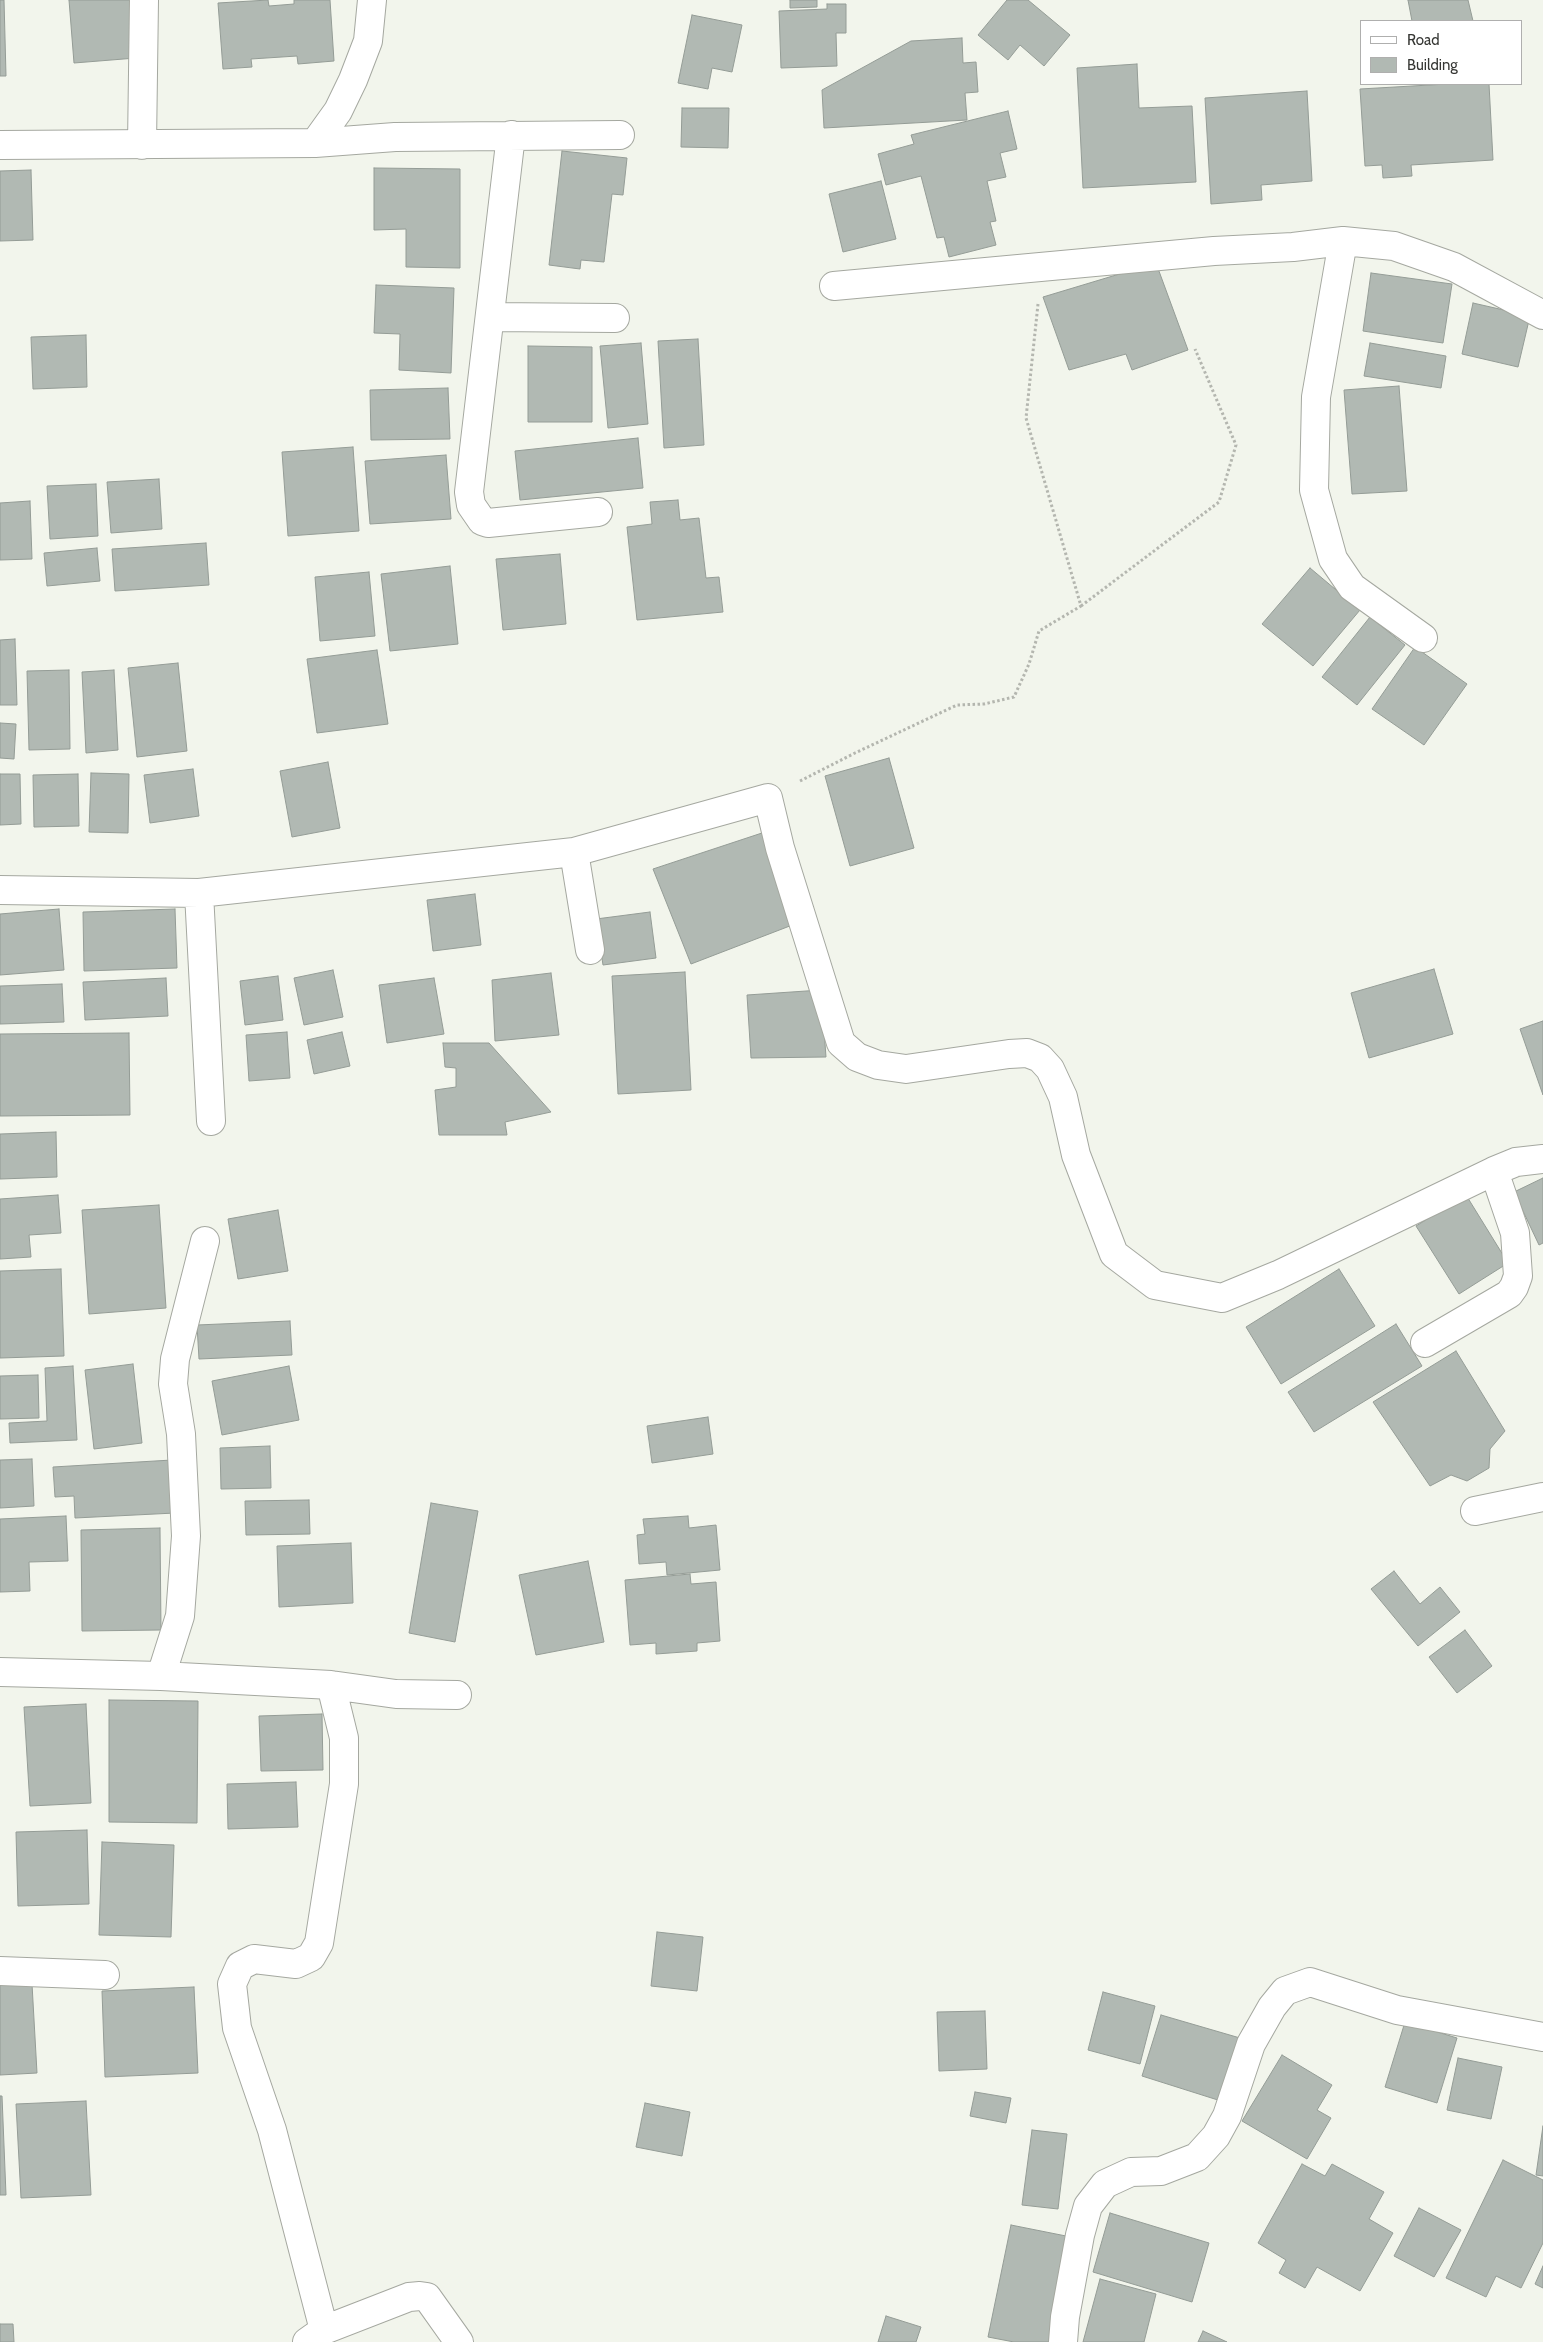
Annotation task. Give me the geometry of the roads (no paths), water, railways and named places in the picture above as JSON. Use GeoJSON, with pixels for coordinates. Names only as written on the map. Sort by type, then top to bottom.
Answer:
{"type":"FeatureCollection","features":[{"type":"Feature","properties":{"kind":"street"},"geometry":{"type":"LineString","coordinates":[[142,145],[144,0]]}},
{"type":"Feature","properties":{"kind":"street"},"geometry":{"type":"LineString","coordinates":[[315,143],[338,111],[353,80],[368,41],[372,0]]}},
{"type":"Feature","properties":{"kind":"street"},"geometry":{"type":"LineString","coordinates":[[511,135],[468,492],[471,505],[482,521],[488,523],[598,512]]}},
{"type":"Feature","properties":{"kind":"street"},"geometry":{"type":"LineString","coordinates":[[0,145],[315,143],[394,136],[620,135]]}},
{"type":"Feature","properties":{"kind":"street"},"geometry":{"type":"LineString","coordinates":[[1343,241],[1316,396],[1314,490],[1333,559],[1352,588],[1423,638]]}},
{"type":"Feature","properties":{"kind":"street"},"geometry":{"type":"LineString","coordinates":[[834,286],[1343,241],[1394,246],[1454,267],[1543,316]]}},
{"type":"Feature","properties":{"kind":"street"},"geometry":{"type":"LineString","coordinates":[[490,316],[615,318]]}},
{"type":"Feature","properties":{"kind":"street"},"geometry":{"type":"LineString","coordinates":[[0,890],[199,894],[574,852],[768,798],[780,848],[841,1043],[856,1057],[878,1065],[906,1069],[1009,1054],[1027,1053],[1040,1058],[1050,1069],[1063,1097],[1076,1154],[1114,1254],[1155,1285],[1222,1298],[1278,1276],[1494,1171],[1516,1162],[1543,1159]]}},
{"type":"Feature","properties":{"kind":"street"},"geometry":{"type":"LineString","coordinates":[[574,852],[590,950]]}},
{"type":"Feature","properties":{"kind":"street"},"geometry":{"type":"LineString","coordinates":[[199,894],[211,1121]]}},
{"type":"Feature","properties":{"kind":"street"},"geometry":{"type":"LineString","coordinates":[[1425,1343],[1509,1294],[1514,1287],[1518,1276],[1515,1233],[1494,1171]]}},
{"type":"Feature","properties":{"kind":"street"},"geometry":{"type":"LineString","coordinates":[[160,1676],[180,1616],[186,1536],[181,1434],[173,1384],[175,1359],[205,1241]]}},
{"type":"Feature","properties":{"kind":"street"},"geometry":{"type":"LineString","coordinates":[[1474,1512],[1543,1496]]}},
{"type":"Feature","properties":{"kind":"street"},"geometry":{"type":"LineString","coordinates":[[0,1672],[160,1676],[331,1685],[396,1694],[457,1695]]}},
{"type":"Feature","properties":{"kind":"street"},"geometry":{"type":"LineString","coordinates":[[331,1685],[344,1738],[344,1784],[319,1943],[311,1957],[296,1964],[254,1959],[240,1966],[232,1984],[237,2028],[272,2130],[316,2336],[409,2297],[420,2296],[427,2297],[459,2342]]}},
{"type":"Feature","properties":{"kind":"street"},"geometry":{"type":"LineString","coordinates":[[0,1971],[105,1975]]}},
{"type":"Feature","properties":{"kind":"street"},"geometry":{"type":"LineString","coordinates":[[1063,2342],[1065,2317],[1080,2235],[1088,2206],[1105,2184],[1130,2172],[1160,2171],[1197,2157],[1216,2136],[1224,2123],[1252,2044],[1272,2007],[1285,1991],[1310,1982],[1397,2010],[1543,2037]]}}]}
